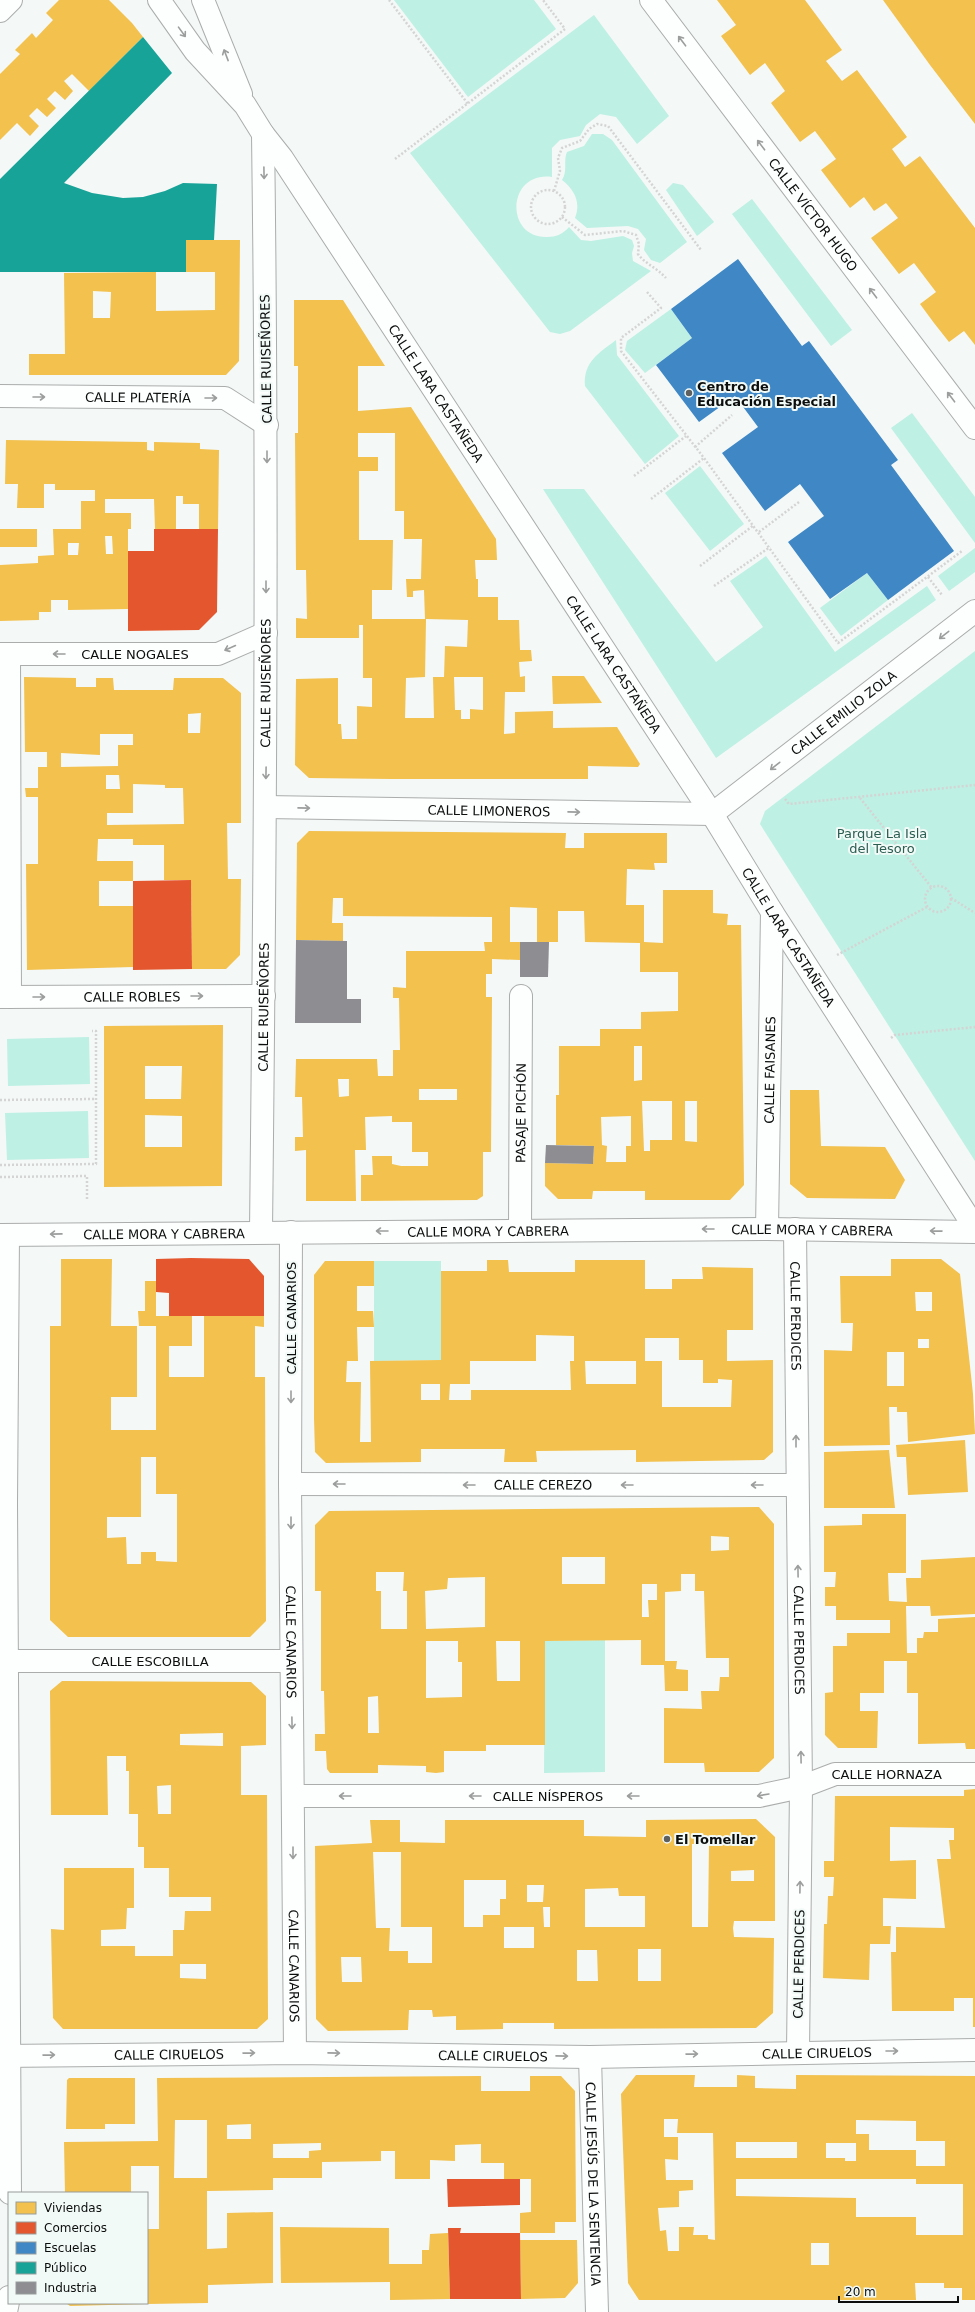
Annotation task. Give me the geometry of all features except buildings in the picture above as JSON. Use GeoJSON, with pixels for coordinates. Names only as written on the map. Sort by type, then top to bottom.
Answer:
{"type":"FeatureCollection","features":[{"type":"Feature","properties":{"kind":"street"},"geometry":{"type":"LineString","coordinates":[[0,10],[11,0]]}},
{"type":"Feature","properties":{"kind":"street","name":"CALLE LARA CASTAÑEDA"},"geometry":{"type":"LineString","coordinates":[[159,0],[196,51],[245,105]]}},
{"type":"Feature","properties":{"kind":"street","name":"CALLE LARA CASTAÑEDA"},"geometry":{"type":"LineString","coordinates":[[203,0],[245,105],[263,134],[282,158],[712,814],[772,912],[975,1228]]}},
{"type":"Feature","properties":{"kind":"street","name":"CALLE VÍCTOR HUGO"},"geometry":{"type":"LineString","coordinates":[[651,0],[975,428]]}},
{"type":"Feature","properties":{"kind":"street","name":"CALLE RUISEÑORES"},"geometry":{"type":"LineString","coordinates":[[261,1232],[266,807],[267,425],[263,134]]}},
{"type":"Feature","properties":{"kind":"street","name":"CALLE PLATERÍA"},"geometry":{"type":"LineString","coordinates":[[0,396],[225,398],[267,425]]}},
{"type":"Feature","properties":{"kind":"street","name":"CALLE EMILIO ZOLA"},"geometry":{"type":"LineString","coordinates":[[712,814],[975,611]]}},
{"type":"Feature","properties":{"kind":"street","name":"CALLE NOGALES"},"geometry":{"type":"LineString","coordinates":[[5,654],[218,654],[266,633]]}},
{"type":"Feature","properties":{"kind":"street"},"geometry":{"type":"LineString","coordinates":[[5,654],[5,997]]}},
{"type":"Feature","properties":{"kind":"street","name":"CALLE LIMONEROS"},"geometry":{"type":"LineString","coordinates":[[266,807],[712,814]]}},
{"type":"Feature","properties":{"kind":"street","name":"CALLE FAISANES"},"geometry":{"type":"LineString","coordinates":[[767,1228],[772,912]]}},
{"type":"Feature","properties":{"kind":"street","name":"CALLE ROBLES"},"geometry":{"type":"LineString","coordinates":[[5,997],[264,996]]}},
{"type":"Feature","properties":{"kind":"street","name":"PASAJE PICHÓN"},"geometry":{"type":"LineString","coordinates":[[520,1230],[521,996]]}},
{"type":"Feature","properties":{"kind":"street","name":"CALLE MORA Y CABRERA"},"geometry":{"type":"LineString","coordinates":[[4,1235],[767,1228],[975,1232]]}},
{"type":"Feature","properties":{"kind":"street","name":"CALLE PERDICES"},"geometry":{"type":"LineString","coordinates":[[795,1229],[796,1485],[801,1787],[798,2052]]}},
{"type":"Feature","properties":{"kind":"street","name":"CALLE CANARIOS"},"geometry":{"type":"LineString","coordinates":[[291,1232],[290,1484],[295,2053]]}},
{"type":"Feature","properties":{"kind":"street"},"geometry":{"type":"LineString","coordinates":[[4,1235],[3,1504],[8,1661],[5,2056],[10,2192]]}},
{"type":"Feature","properties":{"kind":"street","name":"CALLE CEREZO"},"geometry":{"type":"LineString","coordinates":[[290,1484],[796,1485]]}},
{"type":"Feature","properties":{"kind":"street","name":"CALLE ESCOBILLA"},"geometry":{"type":"LineString","coordinates":[[8,1661],[291,1661]]}},
{"type":"Feature","properties":{"kind":"street","name":"CALLE HORNAZA"},"geometry":{"type":"LineString","coordinates":[[801,1787],[835,1774],[975,1774]]}},
{"type":"Feature","properties":{"kind":"street","name":"CALLE NÍSPEROS"},"geometry":{"type":"LineString","coordinates":[[293,1796],[759,1796],[801,1787]]}},
{"type":"Feature","properties":{"kind":"street","name":"CALLE CIRUELOS"},"geometry":{"type":"LineString","coordinates":[[5,2056],[295,2053],[590,2056],[975,2050]]}},
{"type":"Feature","properties":{"kind":"street","name":"CALLE JESÚS DE LA SENTENCIA"},"geometry":{"type":"LineString","coordinates":[[590,2056],[597,2312]]}},
{"type":"Feature","properties":{"kind":"street"},"geometry":{"type":"LineString","coordinates":[[6,2312],[8,2302]]}},
{"type":"Feature","properties":{"kind":"path"},"geometry":{"type":"LineString","coordinates":[[389,0],[468,104]]}},
{"type":"Feature","properties":{"kind":"path"},"geometry":{"type":"LineString","coordinates":[[395,160],[565,29],[543,0]]}},
{"type":"Feature","properties":{"kind":"path"},"geometry":{"type":"LineString","coordinates":[[554,191],[560,171],[558,158],[562,148],[580,141],[589,129],[597,124],[608,126],[701,250]]}},
{"type":"Feature","properties":{"kind":"path"},"geometry":{"type":"LineString","coordinates":[[543,190],[554,191],[564,200],[566,209],[562,217],[555,224],[544,224],[536,220],[531,212],[531,203],[535,195],[543,190]]}},
{"type":"Feature","properties":{"kind":"path"},"geometry":{"type":"LineString","coordinates":[[562,217],[585,235],[623,231],[636,236],[639,244],[638,254],[643,261],[656,267],[666,278]]}},
{"type":"Feature","properties":{"kind":"path"},"geometry":{"type":"LineString","coordinates":[[647,292],[661,308],[621,338],[621,351],[754,525],[838,643],[962,551]]}},
{"type":"Feature","properties":{"kind":"path"},"geometry":{"type":"LineString","coordinates":[[695,447],[732,415]]}},
{"type":"Feature","properties":{"kind":"path"},"geometry":{"type":"LineString","coordinates":[[634,476],[686,436]]}},
{"type":"Feature","properties":{"kind":"path"},"geometry":{"type":"LineString","coordinates":[[651,499],[704,458]]}},
{"type":"Feature","properties":{"kind":"path"},"geometry":{"type":"LineString","coordinates":[[759,532],[799,502]]}},
{"type":"Feature","properties":{"kind":"path"},"geometry":{"type":"LineString","coordinates":[[700,566],[754,525]]}},
{"type":"Feature","properties":{"kind":"path"},"geometry":{"type":"LineString","coordinates":[[714,586],[770,547]]}},
{"type":"Feature","properties":{"kind":"path"},"geometry":{"type":"LineString","coordinates":[[928,577],[946,600]]}},
{"type":"Feature","properties":{"kind":"path"},"geometry":{"type":"LineString","coordinates":[[783,797],[789,804],[860,798],[975,784]]}},
{"type":"Feature","properties":{"kind":"path"},"geometry":{"type":"LineString","coordinates":[[860,798],[932,888]]}},
{"type":"Feature","properties":{"kind":"path"},"geometry":{"type":"LineString","coordinates":[[951,898],[945,910],[938,912],[931,911],[927,907],[925,899],[927,892],[932,888],[944,888],[951,898],[975,913]]}},
{"type":"Feature","properties":{"kind":"path"},"geometry":{"type":"LineString","coordinates":[[836,956],[927,907]]}},
{"type":"Feature","properties":{"kind":"path"},"geometry":{"type":"LineString","coordinates":[[889,1039],[895,1035],[975,1027]]}},
{"type":"Feature","properties":{"kind":"path"},"geometry":{"type":"LineString","coordinates":[[0,1165],[96,1164],[96,1031],[88,1031]]}},
{"type":"Feature","properties":{"kind":"path"},"geometry":{"type":"LineString","coordinates":[[0,1100],[95,1099]]}},
{"type":"Feature","properties":{"kind":"path"},"geometry":{"type":"LineString","coordinates":[[0,1177],[87,1176],[87,1234]]}},
{"type":"Feature","properties":{"kind":"green space"},"geometry":{"type":"Polygon","coordinates":[[[394,0],[534,0],[556,29],[468,97],[394,0]]]}},
{"type":"Feature","properties":{"kind":"green space"},"geometry":{"type":"Polygon","coordinates":[[[594,15],[669,116],[637,144],[616,117],[600,114],[586,125],[580,136],[560,140],[552,148],[552,177],[537,178],[526,184],[519,194],[516,205],[518,217],[523,227],[533,234],[547,237],[559,235],[569,227],[581,240],[591,241],[623,236],[632,240],[634,246],[632,253],[633,261],[651,271],[570,331],[560,334],[550,332],[410,153],[594,15]]]}},
{"type":"Feature","properties":{"kind":"green space"},"geometry":{"type":"Polygon","coordinates":[[[592,134],[603,134],[612,140],[687,242],[660,263],[651,260],[644,250],[646,239],[638,229],[628,226],[587,228],[575,218],[577,212],[576,197],[567,184],[562,180],[565,173],[566,155],[567,152],[584,146],[592,134]]]}},
{"type":"Feature","properties":{"kind":"green space"},"geometry":{"type":"Polygon","coordinates":[[[673,183],[683,185],[714,222],[697,236],[666,190],[673,183]]]}},
{"type":"Feature","properties":{"kind":"green space"},"geometry":{"type":"Polygon","coordinates":[[[752,199],[852,330],[831,346],[732,214],[752,199]]]}},
{"type":"Feature","properties":{"kind":"green space"},"geometry":{"type":"Polygon","coordinates":[[[671,309],[692,338],[645,373],[625,350],[627,341],[671,309]]]}},
{"type":"Feature","properties":{"kind":"green space"},"geometry":{"type":"Polygon","coordinates":[[[616,340],[617,355],[679,436],[645,464],[585,386],[585,378],[589,364],[598,354],[616,340]]]}},
{"type":"Feature","properties":{"kind":"green space"},"geometry":{"type":"Polygon","coordinates":[[[912,413],[975,497],[975,543],[891,428],[912,413]]]}},
{"type":"Feature","properties":{"kind":"green space"},"geometry":{"type":"Polygon","coordinates":[[[700,466],[744,524],[710,551],[665,493],[700,466]]]}},
{"type":"Feature","properties":{"kind":"green space"},"geometry":{"type":"Polygon","coordinates":[[[543,489],[584,489],[716,662],[763,627],[730,581],[766,556],[835,652],[927,586],[936,600],[716,758],[543,489]]]}},
{"type":"Feature","properties":{"kind":"green space"},"geometry":{"type":"Polygon","coordinates":[[[975,548],[975,572],[949,591],[938,576],[975,548]]]}},
{"type":"Feature","properties":{"kind":"green space"},"geometry":{"type":"Polygon","coordinates":[[[867,573],[888,600],[841,636],[820,608],[867,573]]]}},
{"type":"Feature","properties":{"kind":"green space","name":"Parque La Isla del Tesoro"},"geometry":{"type":"Polygon","coordinates":[[[975,651],[975,1161],[760,824],[765,811],[975,651]]]}},
{"type":"Feature","properties":{"kind":"green space"},"geometry":{"type":"Polygon","coordinates":[[[89,1037],[90,1084],[8,1086],[7,1039],[89,1037]]]}},
{"type":"Feature","properties":{"kind":"green space"},"geometry":{"type":"Polygon","coordinates":[[[88,1111],[89,1158],[7,1160],[5,1113],[88,1111]]]}},
{"type":"Feature","properties":{"kind":"green space"},"geometry":{"type":"Polygon","coordinates":[[[374,1261],[441,1261],[441,1360],[374,1361],[374,1261]]]}},
{"type":"Feature","properties":{"kind":"green space"},"geometry":{"type":"Polygon","coordinates":[[[605,1640],[605,1772],[544,1773],[545,1641],[605,1640]]]}},
{"type":"Feature","properties":{"kind":"place","name":"Centro de Educación Especial"},"geometry":{"type":"Point","coordinates":[689,393]}},
{"type":"Feature","properties":{"kind":"place","name":"El Tomellar"},"geometry":{"type":"Point","coordinates":[667,1839]}}]}
